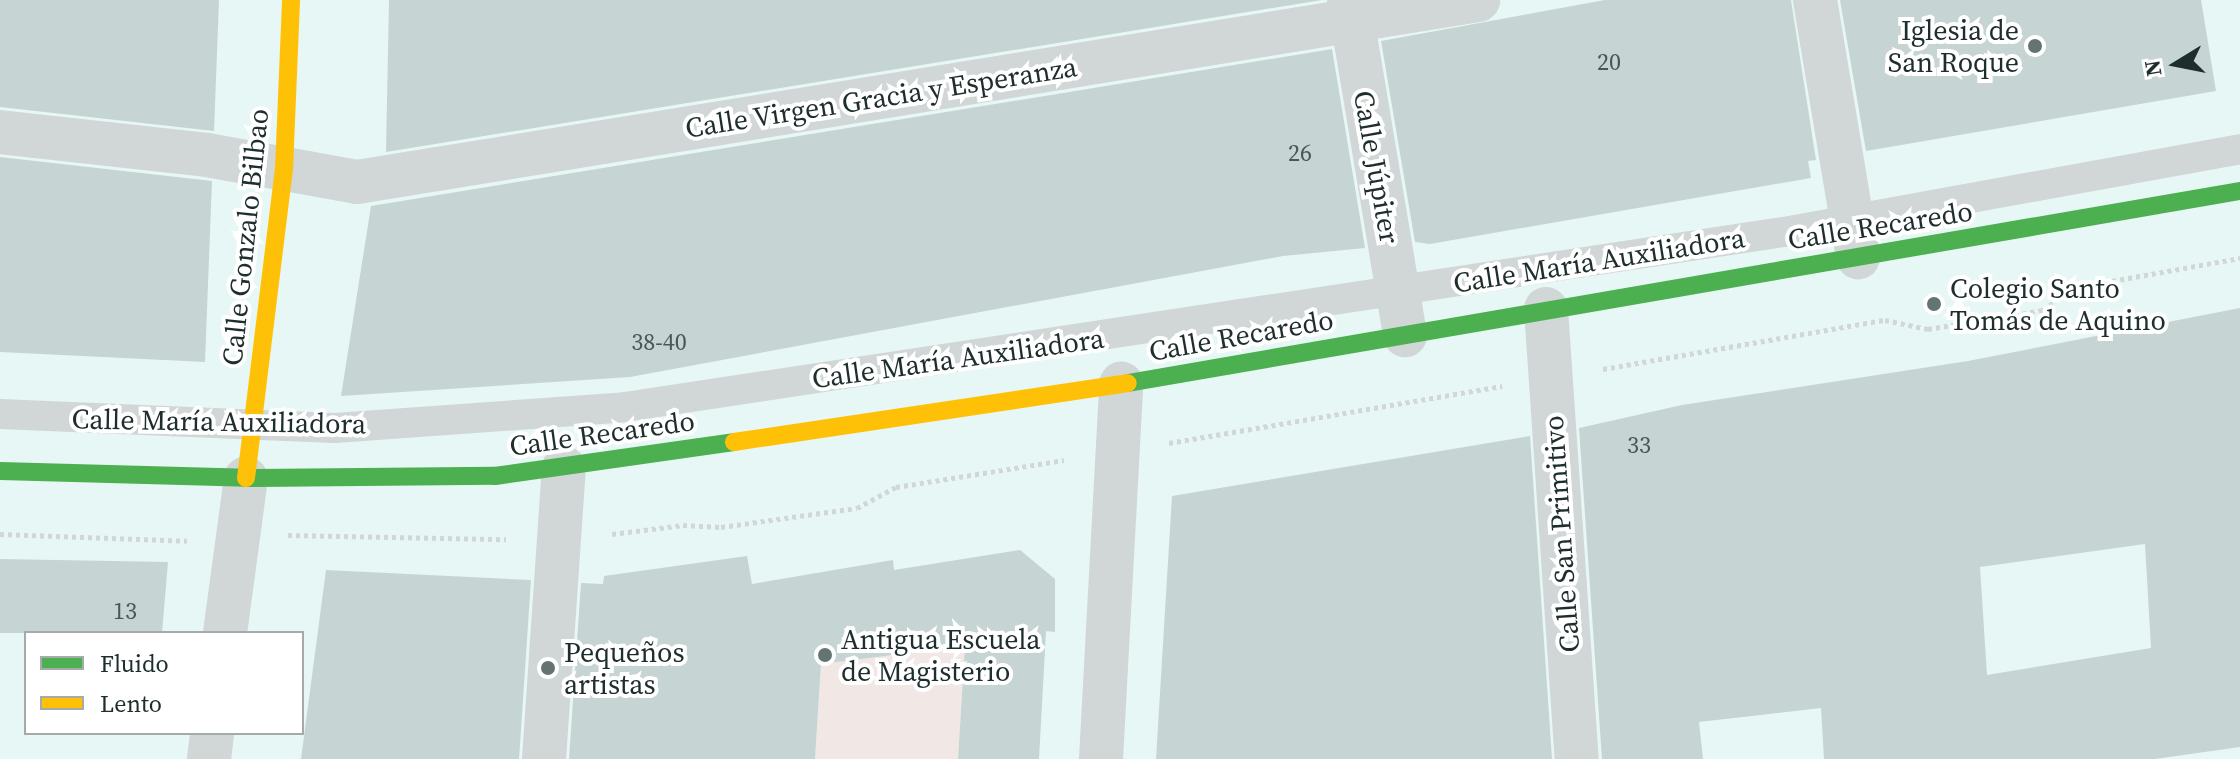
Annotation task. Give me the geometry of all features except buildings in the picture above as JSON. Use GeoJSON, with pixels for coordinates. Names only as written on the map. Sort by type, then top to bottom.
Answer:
{"type":"FeatureCollection","features":[{"type":"Feature","properties":{"kind":"main road","name":"Calle Gonzalo Bilbao"},"geometry":{"type":"LineString","coordinates":[[246,478],[284,169],[291,0]]}},
{"type":"Feature","properties":{"kind":"main road","name":"Calle Recaredo"},"geometry":{"type":"LineString","coordinates":[[246,478],[495,476],[564,468],[1121,384],[1405,335],[1546,309],[1855,239],[2240,191]]}},
{"type":"Feature","properties":{"kind":"main road","name":"Calle María Auxiliadora"},"geometry":{"type":"LineString","coordinates":[[0,471],[246,478]]}},
{"type":"Feature","properties":{"kind":"street","name":"Calle Virgen Gracia y Esperanza"},"geometry":{"type":"LineString","coordinates":[[0,132],[284,169],[357,182],[1350,10],[1478,0]]}},
{"type":"Feature","properties":{"kind":"street"},"geometry":{"type":"LineString","coordinates":[[1815,0],[1855,239]]}},
{"type":"Feature","properties":{"kind":"street","name":"Calle Júpiter"},"geometry":{"type":"LineString","coordinates":[[1350,10],[1405,335]]}},
{"type":"Feature","properties":{"kind":"street","name":"Calle San Primitivo"},"geometry":{"type":"LineString","coordinates":[[1546,309],[1577,759]]}},
{"type":"Feature","properties":{"kind":"street"},"geometry":{"type":"LineString","coordinates":[[1101,759],[1121,384]]}},
{"type":"Feature","properties":{"kind":"street"},"geometry":{"type":"LineString","coordinates":[[544,759],[564,468]]}},
{"type":"Feature","properties":{"kind":"street"},"geometry":{"type":"LineString","coordinates":[[225,631],[246,478]]}},
{"type":"Feature","properties":{"kind":"street"},"geometry":{"type":"LineString","coordinates":[[209,759],[212,735]]}},
{"type":"Feature","properties":{"kind":"lane","name":"Calle María Auxiliadora"},"geometry":{"type":"LineString","coordinates":[[0,414],[335,428],[625,407],[1399,291],[1855,239],[2240,149]]}},
{"type":"Feature","properties":{"kind":"path"},"geometry":{"type":"LineString","coordinates":[[1596,370],[1885,320],[1928,329],[2043,310],[2073,288],[2240,258]]}},
{"type":"Feature","properties":{"kind":"path"},"geometry":{"type":"LineString","coordinates":[[1165,443],[1507,385]]}},
{"type":"Feature","properties":{"kind":"path"},"geometry":{"type":"LineString","coordinates":[[608,535],[683,525],[721,527],[857,508],[896,487],[1080,457]]}},
{"type":"Feature","properties":{"kind":"path"},"geometry":{"type":"LineString","coordinates":[[0,534],[192,541]]}},
{"type":"Feature","properties":{"kind":"path"},"geometry":{"type":"LineString","coordinates":[[294,534],[522,540]]}},
{"type":"Feature","properties":{"kind":"shaded area"},"geometry":{"type":"Polygon","coordinates":[[[965,646],[958,759],[815,759],[821,664],[965,646]]]}},
{"type":"Feature","properties":{"kind":"traffic: fast"},"geometry":{"type":"LineString","coordinates":[[1128,383],[2240,191]]}},
{"type":"Feature","properties":{"kind":"traffic: fast"},"geometry":{"type":"LineString","coordinates":[[0,471],[246,478],[495,476],[734,442]]}},
{"type":"Feature","properties":{"kind":"traffic: slow"},"geometry":{"type":"LineString","coordinates":[[246,478],[284,169],[291,0]]}},
{"type":"Feature","properties":{"kind":"traffic: slow"},"geometry":{"type":"LineString","coordinates":[[734,442],[1128,383]]}},
{"type":"Feature","properties":{"kind":"place","name":"Iglesia de San Roque"},"geometry":{"type":"Point","coordinates":[2035,46]}},
{"type":"Feature","properties":{"kind":"place","name":"Colegio Santo Tomás de Aquino"},"geometry":{"type":"Point","coordinates":[1934,304]}},
{"type":"Feature","properties":{"kind":"place","name":"Antigua Escuela de Magisterio"},"geometry":{"type":"Point","coordinates":[825,655]}},
{"type":"Feature","properties":{"kind":"place","name":"Pequeños artistas"},"geometry":{"type":"Point","coordinates":[548,668]}}]}
